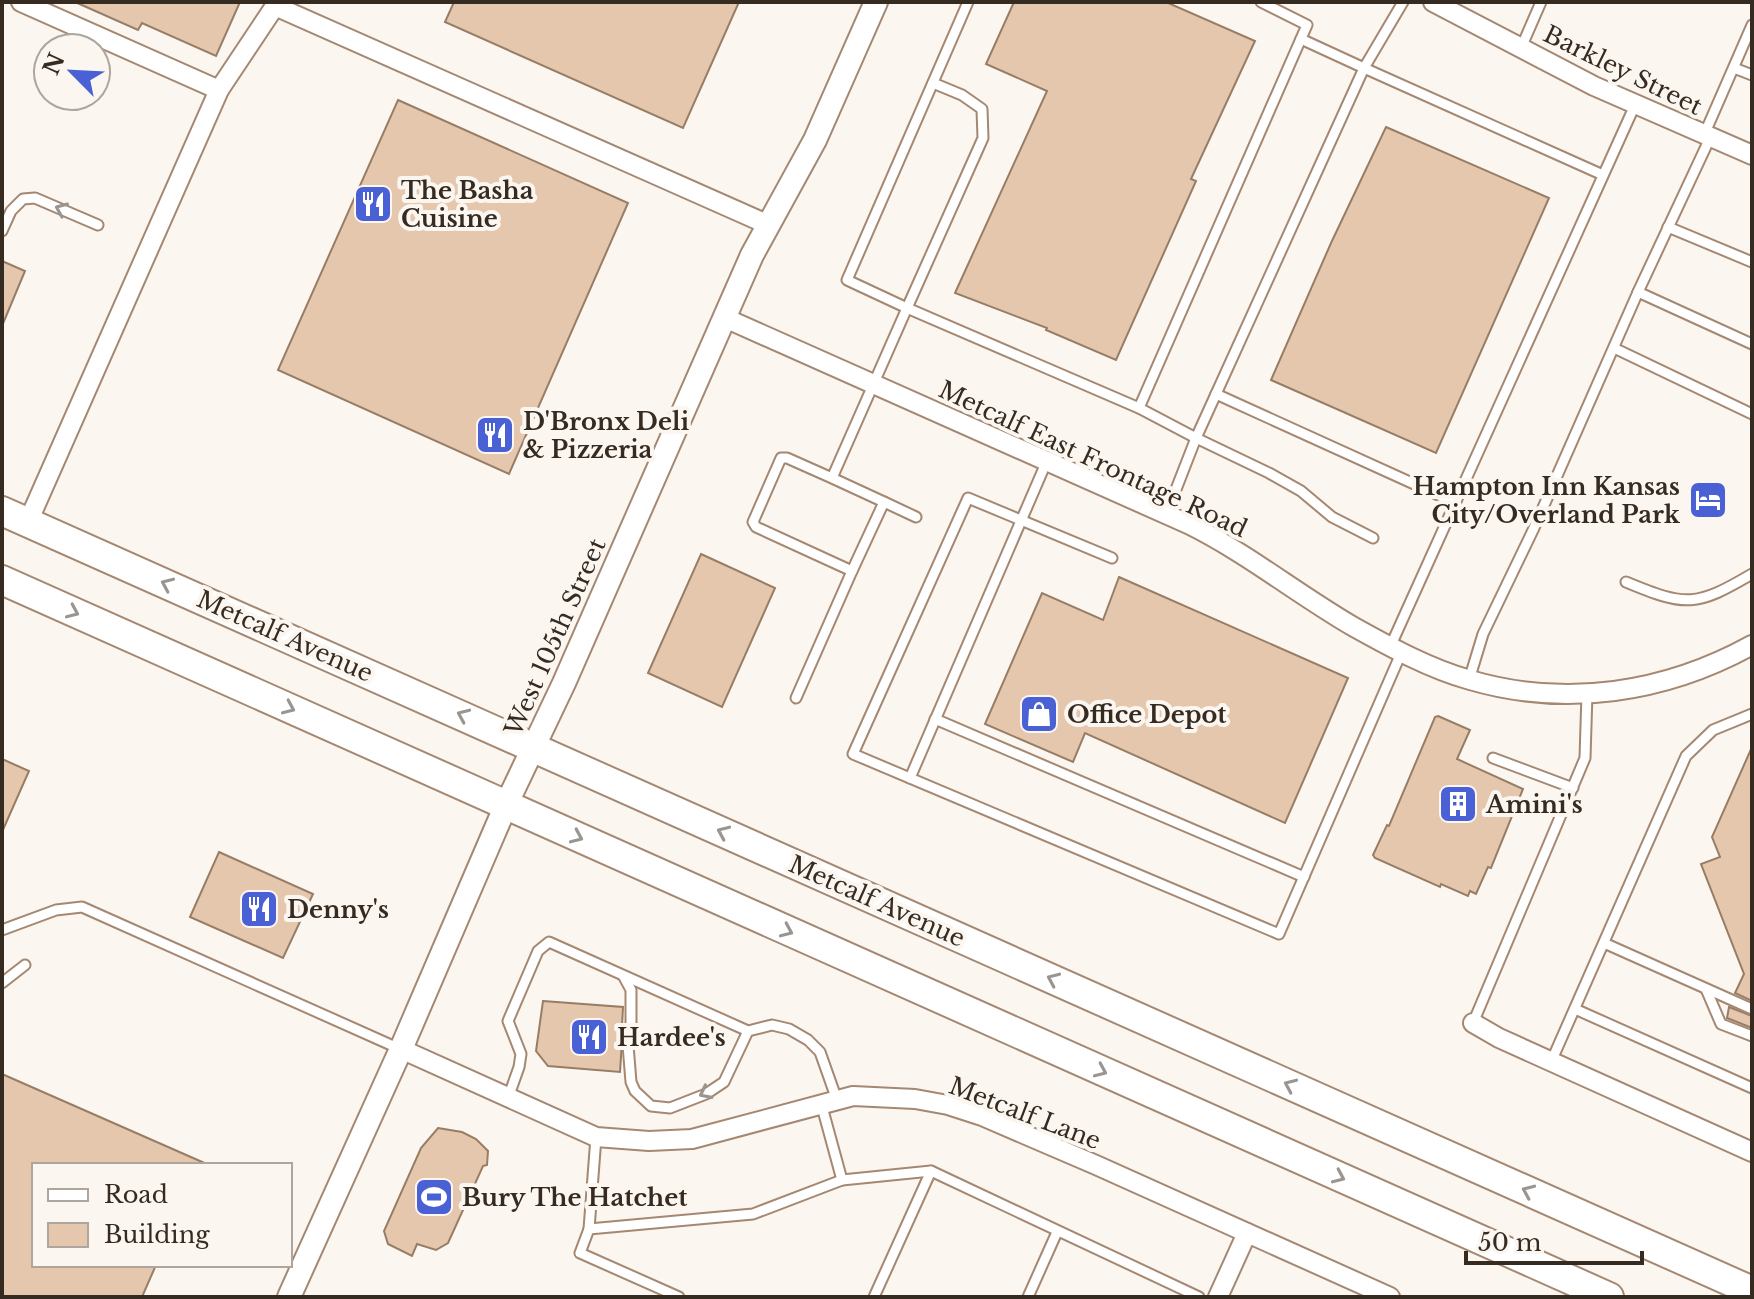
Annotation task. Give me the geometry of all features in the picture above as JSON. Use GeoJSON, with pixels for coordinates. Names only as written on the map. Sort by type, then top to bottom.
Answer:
{"type":"FeatureCollection","features":[{"type":"Feature","properties":{"kind":"main road","name":"Metcalf Avenue"},"geometry":{"type":"LineString","coordinates":[[2,511],[1752,1291]]}},
{"type":"Feature","properties":{"kind":"main road"},"geometry":{"type":"LineString","coordinates":[[2,580],[1609,1297]]}},
{"type":"Feature","properties":{"kind":"street"},"geometry":{"type":"LineString","coordinates":[[21,2],[219,90]]}},
{"type":"Feature","properties":{"kind":"street","name":"West 105th Street"},"geometry":{"type":"LineString","coordinates":[[289,1297],[752,255],[815,140],[876,2]]}},
{"type":"Feature","properties":{"kind":"street","name":"Barkley Street"},"geometry":{"type":"LineString","coordinates":[[1433,2],[1635,105],[1752,155]]}},
{"type":"Feature","properties":{"kind":"street"},"geometry":{"type":"LineString","coordinates":[[28,522],[219,90],[275,6],[769,225]]}},
{"type":"Feature","properties":{"kind":"street","name":"Metcalf East Frontage Road"},"geometry":{"type":"LineString","coordinates":[[725,318],[1227,543],[1354,626],[1469,680],[1570,695],[1639,688],[1672,681],[1722,662],[1752,645]]}},
{"type":"Feature","properties":{"kind":"street"},"geometry":{"type":"LineString","coordinates":[[1473,1023],[1551,1062],[1752,1152]]}},
{"type":"Feature","properties":{"kind":"street","name":"Metcalf Lane"},"geometry":{"type":"LineString","coordinates":[[401,1049],[596,1137],[649,1141],[692,1139],[853,1096],[915,1099],[959,1108],[1390,1297]]}},
{"type":"Feature","properties":{"kind":"street"},"geometry":{"type":"LineString","coordinates":[[1218,1297],[1247,1233]]}},
{"type":"Feature","properties":{"kind":"lane"},"geometry":{"type":"LineString","coordinates":[[968,2],[847,280],[1139,408],[1269,473],[1301,491],[1332,517],[1373,538]]}},
{"type":"Feature","properties":{"kind":"lane"},"geometry":{"type":"LineString","coordinates":[[1139,408],[1307,25],[1261,2]]}},
{"type":"Feature","properties":{"kind":"lane"},"geometry":{"type":"LineString","coordinates":[[1166,515],[1196,438],[1364,68],[1403,2]]}},
{"type":"Feature","properties":{"kind":"lane"},"geometry":{"type":"LineString","coordinates":[[1521,48],[1541,2]]}},
{"type":"Feature","properties":{"kind":"lane"},"geometry":{"type":"LineString","coordinates":[[1469,680],[1483,634],[1534,528],[1668,227],[1752,25]]}},
{"type":"Feature","properties":{"kind":"lane"},"geometry":{"type":"LineString","coordinates":[[1301,39],[1603,175]]}},
{"type":"Feature","properties":{"kind":"lane"},"geometry":{"type":"LineString","coordinates":[[1734,68],[1752,75]]}},
{"type":"Feature","properties":{"kind":"lane"},"geometry":{"type":"LineString","coordinates":[[832,478],[983,138],[982,109],[962,95],[933,83]]}},
{"type":"Feature","properties":{"kind":"lane"},"geometry":{"type":"LineString","coordinates":[[1112,558],[968,498],[853,754],[1279,934],[1456,503],[1635,105]]}},
{"type":"Feature","properties":{"kind":"lane"},"geometry":{"type":"LineString","coordinates":[[2,231],[11,211],[23,199],[35,198],[98,225]]}},
{"type":"Feature","properties":{"kind":"lane"},"geometry":{"type":"LineString","coordinates":[[1668,227],[1752,262]]}},
{"type":"Feature","properties":{"kind":"lane"},"geometry":{"type":"LineString","coordinates":[[1638,292],[1752,342]]}},
{"type":"Feature","properties":{"kind":"lane"},"geometry":{"type":"LineString","coordinates":[[1614,348],[1752,414]]}},
{"type":"Feature","properties":{"kind":"lane"},"geometry":{"type":"LineString","coordinates":[[1216,394],[1456,503]]}},
{"type":"Feature","properties":{"kind":"lane"},"geometry":{"type":"LineString","coordinates":[[852,571],[756,527],[753,522],[781,458],[787,458],[916,517]]}},
{"type":"Feature","properties":{"kind":"lane"},"geometry":{"type":"LineString","coordinates":[[910,778],[1046,463]]}},
{"type":"Feature","properties":{"kind":"lane"},"geometry":{"type":"LineString","coordinates":[[796,698],[884,502]]}},
{"type":"Feature","properties":{"kind":"lane"},"geometry":{"type":"LineString","coordinates":[[1626,582],[1666,599],[1693,601],[1723,591],[1752,574]]}},
{"type":"Feature","properties":{"kind":"lane"},"geometry":{"type":"LineString","coordinates":[[1473,1023],[1585,758],[1587,693]]}},
{"type":"Feature","properties":{"kind":"lane"},"geometry":{"type":"LineString","coordinates":[[1551,1062],[1686,756],[1713,730],[1752,714]]}},
{"type":"Feature","properties":{"kind":"lane"},"geometry":{"type":"LineString","coordinates":[[935,719],[1304,877]]}},
{"type":"Feature","properties":{"kind":"lane"},"geometry":{"type":"LineString","coordinates":[[1493,758],[1573,788]]}},
{"type":"Feature","properties":{"kind":"lane"},"geometry":{"type":"LineString","coordinates":[[2,930],[56,910],[82,907],[401,1049]]}},
{"type":"Feature","properties":{"kind":"lane"},"geometry":{"type":"LineString","coordinates":[[508,1098],[521,1054],[508,1021],[538,951],[549,942],[748,1031],[772,1025],[789,1029],[808,1040],[820,1052],[842,1180]]}},
{"type":"Feature","properties":{"kind":"lane"},"geometry":{"type":"LineString","coordinates":[[1604,943],[1752,1009]]}},
{"type":"Feature","properties":{"kind":"lane"},"geometry":{"type":"LineString","coordinates":[[2,983],[25,965]]}},
{"type":"Feature","properties":{"kind":"lane"},"geometry":{"type":"LineString","coordinates":[[624,976],[631,990],[631,1028]]}},
{"type":"Feature","properties":{"kind":"lane"},"geometry":{"type":"LineString","coordinates":[[1706,989],[1721,1024],[1752,1036]]}},
{"type":"Feature","properties":{"kind":"lane"},"geometry":{"type":"LineString","coordinates":[[1575,1009],[1752,1088]]}},
{"type":"Feature","properties":{"kind":"lane"},"geometry":{"type":"LineString","coordinates":[[628,1045],[631,1082],[635,1091],[651,1106],[670,1108],[706,1094],[724,1082],[748,1031]]}},
{"type":"Feature","properties":{"kind":"lane"},"geometry":{"type":"LineString","coordinates":[[596,1137],[589,1229],[580,1253],[679,1297]]}},
{"type":"Feature","properties":{"kind":"lane"},"geometry":{"type":"LineString","coordinates":[[589,1229],[753,1214],[842,1180],[931,1171],[1199,1297]]}},
{"type":"Feature","properties":{"kind":"lane"},"geometry":{"type":"LineString","coordinates":[[874,1297],[931,1171]]}},
{"type":"Feature","properties":{"kind":"lane"},"geometry":{"type":"LineString","coordinates":[[1028,1297],[1057,1232]]}},
{"type":"Feature","properties":{"kind":"building"},"geometry":{"type":"Polygon","coordinates":[[[75,2],[240,2],[216,56],[142,23],[138,30],[75,2]]]}},
{"type":"Feature","properties":{"kind":"building"},"geometry":{"type":"Polygon","coordinates":[[[454,2],[739,2],[683,128],[445,22],[454,2]]]}},
{"type":"Feature","properties":{"kind":"building"},"geometry":{"type":"Polygon","coordinates":[[[1014,2],[1166,2],[1255,41],[1191,179],[1196,181],[1116,360],[1047,328],[955,293],[1047,91],[986,64],[1014,2]]]}},
{"type":"Feature","properties":{"kind":"building"},"geometry":{"type":"Polygon","coordinates":[[[398,100],[628,203],[509,474],[278,370],[398,100]]]}},
{"type":"Feature","properties":{"kind":"building"},"geometry":{"type":"Polygon","coordinates":[[[1386,127],[1549,198],[1436,453],[1271,380],[1386,127]]]}},
{"type":"Feature","properties":{"kind":"building"},"geometry":{"type":"Polygon","coordinates":[[[2,261],[25,271],[2,326],[2,261]]]}},
{"type":"Feature","properties":{"kind":"building"},"geometry":{"type":"Polygon","coordinates":[[[701,554],[775,588],[722,707],[648,673],[701,554]]]}},
{"type":"Feature","properties":{"kind":"building"},"geometry":{"type":"Polygon","coordinates":[[[1119,577],[1348,678],[1285,823],[1085,733],[1073,762],[985,724],[1042,593],[1103,620],[1119,577]]]}},
{"type":"Feature","properties":{"kind":"building","name":"Amini's"},"geometry":{"type":"Polygon","coordinates":[[[1438,716],[1470,730],[1457,759],[1523,789],[1491,868],[1488,867],[1476,894],[1470,891],[1468,896],[1441,884],[1440,887],[1373,855],[1438,716]]]}},
{"type":"Feature","properties":{"kind":"building"},"geometry":{"type":"Polygon","coordinates":[[[1752,747],[1752,1001],[1735,993],[1744,974],[1701,864],[1720,857],[1712,837],[1752,747]]]}},
{"type":"Feature","properties":{"kind":"building"},"geometry":{"type":"Polygon","coordinates":[[[2,759],[29,771],[2,832],[2,759]]]}},
{"type":"Feature","properties":{"kind":"building"},"geometry":{"type":"Polygon","coordinates":[[[219,852],[313,894],[283,958],[190,917],[219,852]]]}},
{"type":"Feature","properties":{"kind":"building","name":"Hardee's"},"geometry":{"type":"Polygon","coordinates":[[[543,1001],[623,1007],[622,1027],[630,1035],[641,1028],[639,1046],[630,1038],[622,1041],[620,1072],[548,1066],[536,1051],[543,1001]]]}},
{"type":"Feature","properties":{"kind":"building"},"geometry":{"type":"Polygon","coordinates":[[[1729,1007],[1752,1016],[1752,1028],[1727,1018],[1729,1007]]]}},
{"type":"Feature","properties":{"kind":"building"},"geometry":{"type":"Polygon","coordinates":[[[2,1074],[204,1163],[32,1163],[32,1267],[155,1267],[142,1297],[2,1297],[2,1074]]]}},
{"type":"Feature","properties":{"kind":"building","name":"Bury The Hatchet"},"geometry":{"type":"Polygon","coordinates":[[[438,1128],[462,1132],[476,1139],[488,1151],[487,1165],[483,1166],[448,1243],[436,1250],[417,1244],[412,1256],[388,1244],[384,1231],[421,1148],[438,1128]]]}},
{"type":"Feature","properties":{"kind":"place","name":"The Basha Cuisine"},"geometry":{"type":"Point","coordinates":[373,204]}},
{"type":"Feature","properties":{"kind":"place","name":"D'Bronx Deli & Pizzeria"},"geometry":{"type":"Point","coordinates":[495,435]}},
{"type":"Feature","properties":{"kind":"place","name":"Hampton Inn Kansas City/Overland Park"},"geometry":{"type":"Point","coordinates":[1708,500]}},
{"type":"Feature","properties":{"kind":"place","name":"Office Depot"},"geometry":{"type":"Point","coordinates":[1039,714]}},
{"type":"Feature","properties":{"kind":"place","name":"Amini's"},"geometry":{"type":"Point","coordinates":[1458,804]}},
{"type":"Feature","properties":{"kind":"place","name":"Denny's"},"geometry":{"type":"Point","coordinates":[259,909]}},
{"type":"Feature","properties":{"kind":"place","name":"Hardee's"},"geometry":{"type":"Point","coordinates":[589,1037]}},
{"type":"Feature","properties":{"kind":"place","name":"Bury The Hatchet"},"geometry":{"type":"Point","coordinates":[434,1197]}}]}
